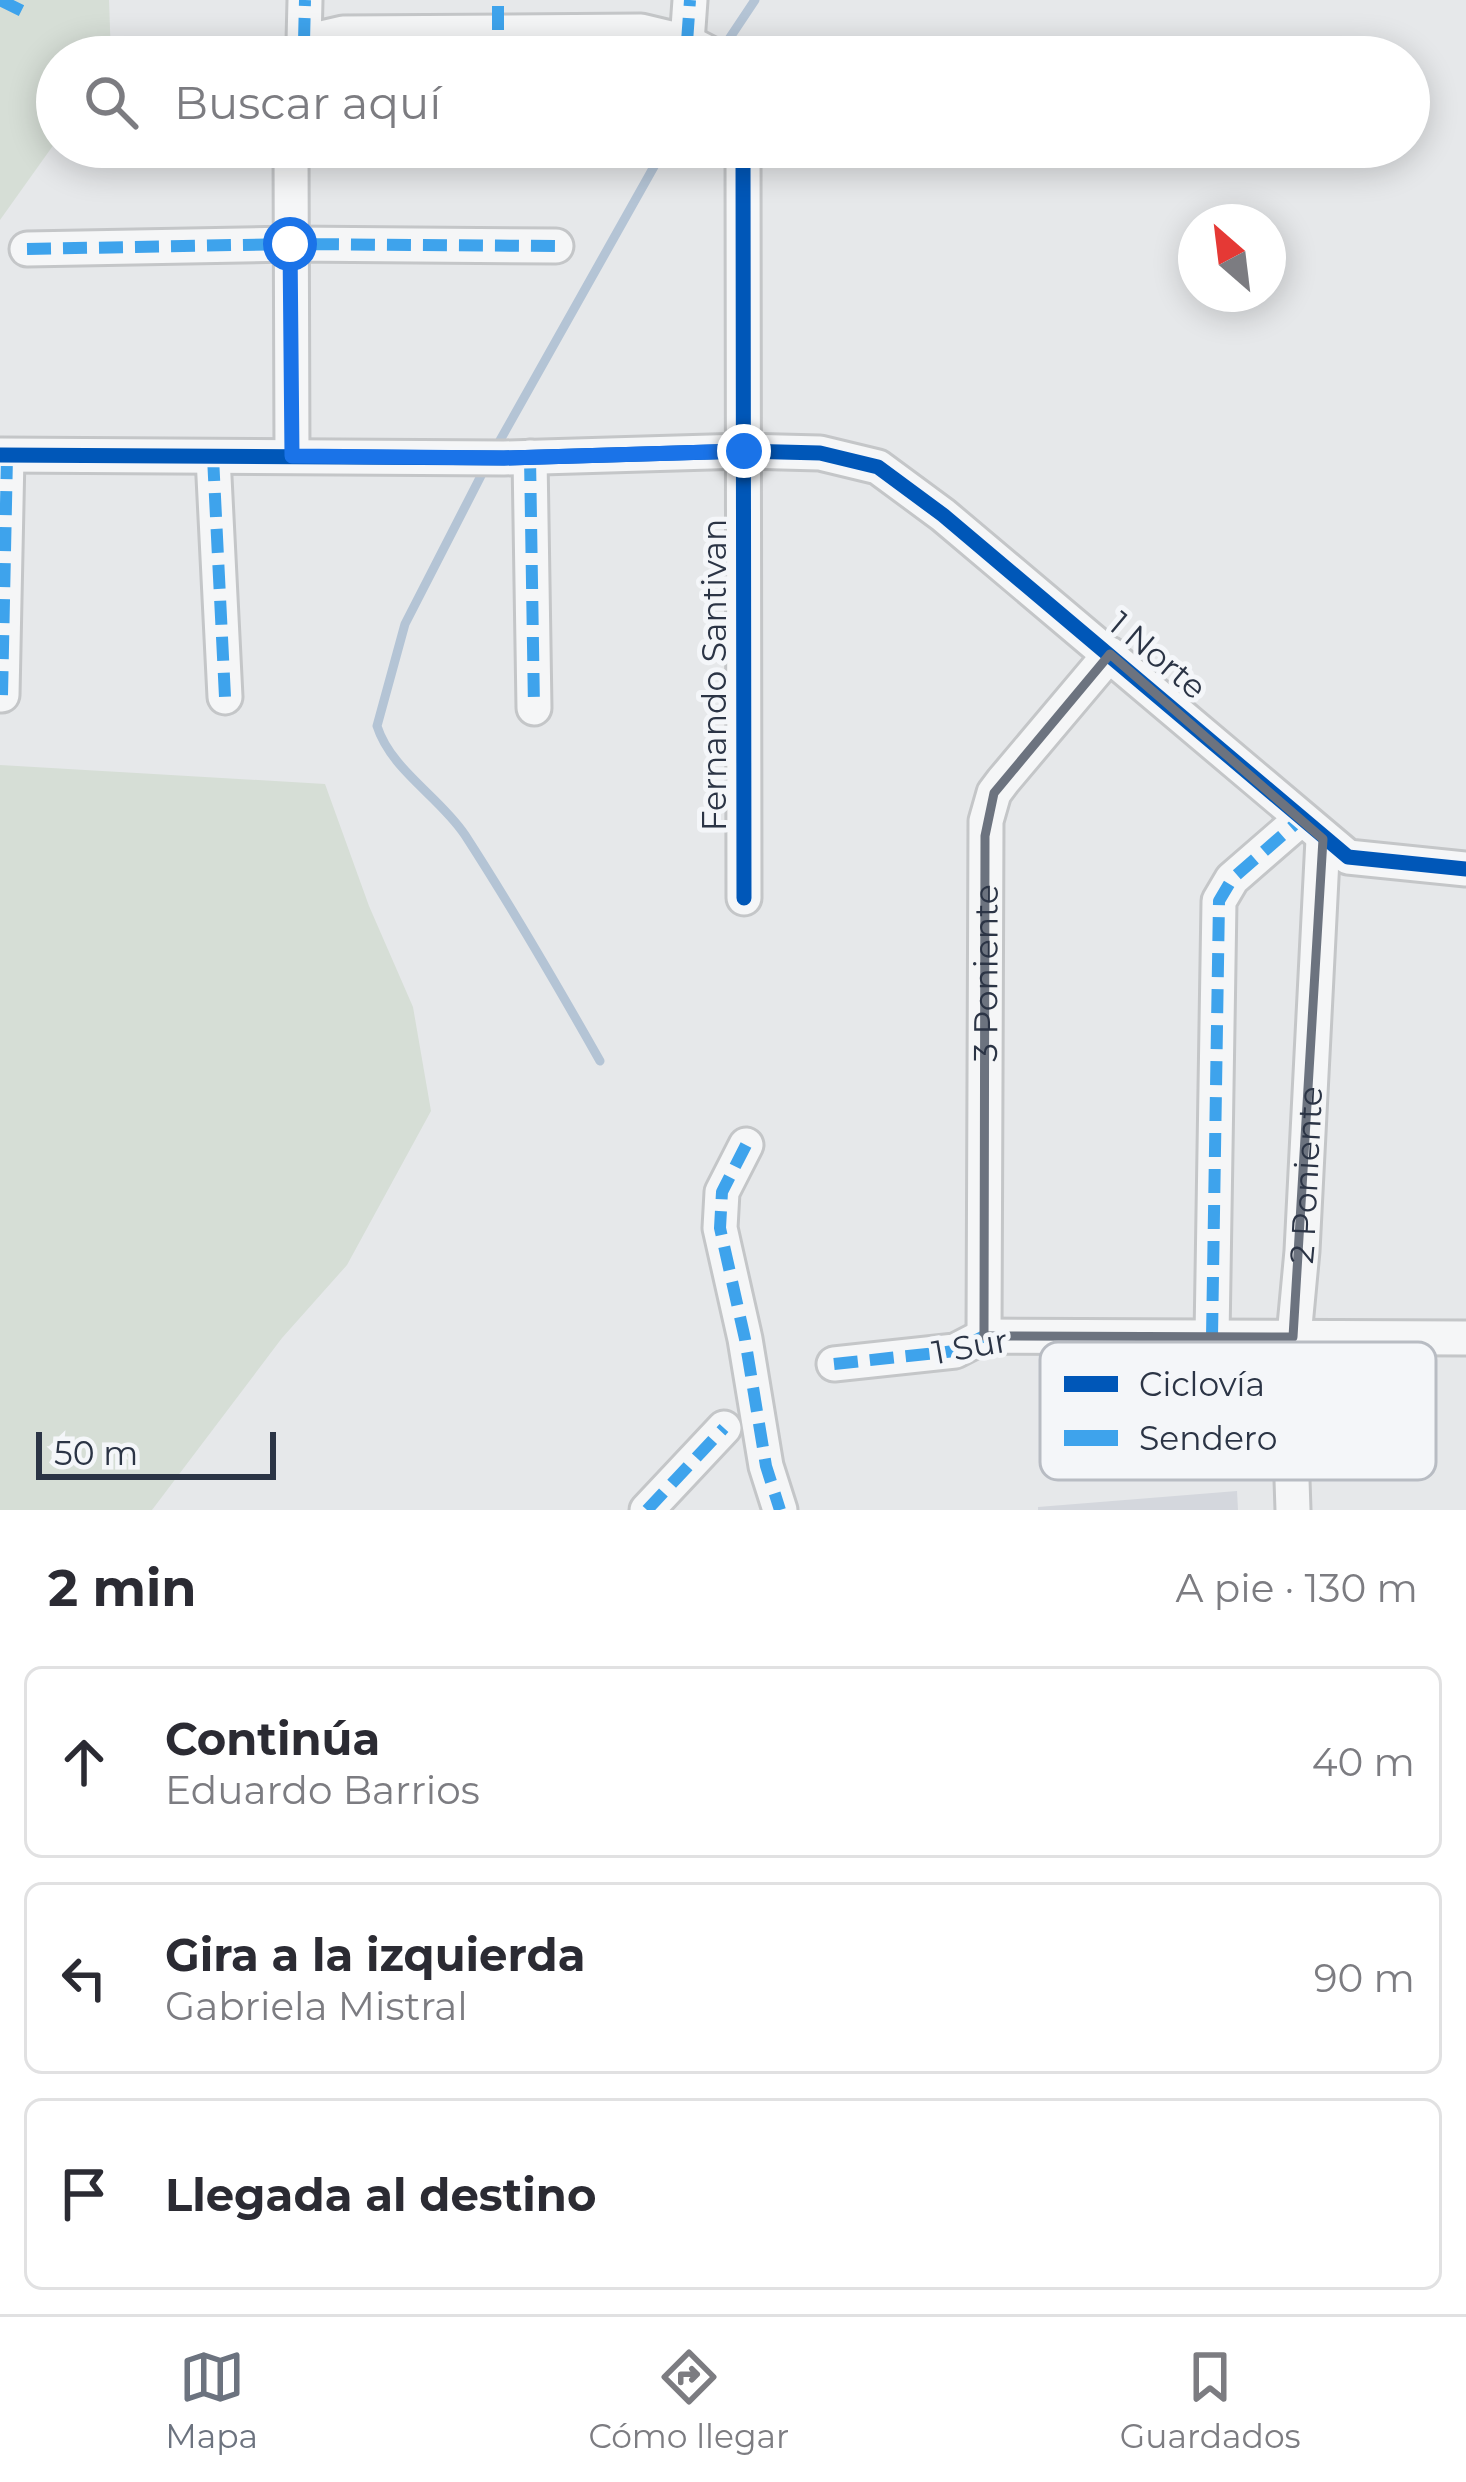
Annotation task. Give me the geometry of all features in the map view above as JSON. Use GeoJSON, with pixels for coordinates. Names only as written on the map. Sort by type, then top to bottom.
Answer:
{"type":"FeatureCollection","features":[{"type":"Feature","properties":{"kind":"street"},"geometry":{"type":"LineString","coordinates":[[301,36],[305,0]]}},
{"type":"Feature","properties":{"kind":"street"},"geometry":{"type":"LineString","coordinates":[[690,0],[697,36]]}},
{"type":"Feature","properties":{"kind":"street"},"geometry":{"type":"LineString","coordinates":[[335,36],[498,15],[657,36]]}},
{"type":"Feature","properties":{"kind":"street"},"geometry":{"type":"LineString","coordinates":[[291,168],[292,456]]}},
{"type":"Feature","properties":{"kind":"street","name":"Fernando Santivan"},"geometry":{"type":"LineString","coordinates":[[743,168],[743,898]]}},
{"type":"Feature","properties":{"kind":"street"},"geometry":{"type":"LineString","coordinates":[[27,249],[556,246]]}},
{"type":"Feature","properties":{"kind":"street","name":"1 Norte"},"geometry":{"type":"LineString","coordinates":[[4,456],[517,458],[744,451],[820,454],[878,467],[944,515],[1348,857],[1466,869]]}},
{"type":"Feature","properties":{"kind":"street"},"geometry":{"type":"LineString","coordinates":[[2,695],[4,456]]}},
{"type":"Feature","properties":{"kind":"street"},"geometry":{"type":"LineString","coordinates":[[213,457],[225,697]]}},
{"type":"Feature","properties":{"kind":"street"},"geometry":{"type":"LineString","coordinates":[[517,458],[534,708]]}},
{"type":"Feature","properties":{"kind":"street","name":"3 Poniente"},"geometry":{"type":"LineString","coordinates":[[984,1336],[986,821],[994,793],[1110,654]]}},
{"type":"Feature","properties":{"kind":"street"},"geometry":{"type":"LineString","coordinates":[[1212,1337],[1219,901],[1232,879],[1312,829]]}},
{"type":"Feature","properties":{"kind":"street","name":"2 Poniente"},"geometry":{"type":"LineString","coordinates":[[1294,1342],[1302,1251],[1312,829]]}},
{"type":"Feature","properties":{"kind":"street"},"geometry":{"type":"LineString","coordinates":[[746,1144],[722,1192],[720,1228],[766,1466],[781,1510]]}},
{"type":"Feature","properties":{"kind":"street","name":"1 Sur"},"geometry":{"type":"LineString","coordinates":[[834,1364],[956,1352],[984,1336],[1466,1338]]}},
{"type":"Feature","properties":{"kind":"street"},"geometry":{"type":"LineString","coordinates":[[649,1509],[724,1428]]}},
{"type":"Feature","properties":{"kind":"street","name":"2 Poniente"},"geometry":{"type":"LineString","coordinates":[[1292,1480],[1293,1510]]}},
{"type":"Feature","properties":{"kind":"highlighted area"},"geometry":{"type":"Polygon","coordinates":[[[1110,654],[1323,839],[1293,1337],[984,1336],[985,836],[994,793],[1110,654]]]}},
{"type":"Feature","properties":{"kind":"shaded area"},"geometry":{"type":"Polygon","coordinates":[[[0,0],[109,0],[110,36],[36,36],[37,168],[0,220],[0,0]]]}},
{"type":"Feature","properties":{"kind":"shaded area"},"geometry":{"type":"Polygon","coordinates":[[[0,765],[325,784],[369,906],[413,1007],[431,1111],[347,1265],[282,1338],[152,1510],[0,1510],[0,765]]]}},
{"type":"Feature","properties":{"kind":"shaded area"},"geometry":{"type":"Polygon","coordinates":[[[1237,1491],[1238,1510],[1038,1510],[1038,1507],[1237,1491]]]}},
{"type":"Feature","properties":{"kind":"waterway"},"geometry":{"type":"LineString","coordinates":[[731,36],[755,0]]}},
{"type":"Feature","properties":{"kind":"waterway"},"geometry":{"type":"LineString","coordinates":[[494,451],[653,168]]}},
{"type":"Feature","properties":{"kind":"waterway"},"geometry":{"type":"LineString","coordinates":[[486,466],[405,624],[377,726],[404,770],[465,835],[600,1061]]}},
{"type":"Feature","properties":{"kind":"marked path"},"geometry":{"type":"LineString","coordinates":[[0,0],[28,14]]}},
{"type":"Feature","properties":{"kind":"marked path"},"geometry":{"type":"LineString","coordinates":[[304,36],[305,0]]}},
{"type":"Feature","properties":{"kind":"marked path"},"geometry":{"type":"LineString","coordinates":[[498,0],[498,30]]}},
{"type":"Feature","properties":{"kind":"marked path"},"geometry":{"type":"LineString","coordinates":[[687,36],[690,0]]}},
{"type":"Feature","properties":{"kind":"marked path"},"geometry":{"type":"LineString","coordinates":[[27,249],[556,246]]}},
{"type":"Feature","properties":{"kind":"marked path"},"geometry":{"type":"LineString","coordinates":[[2,695],[7,456]]}},
{"type":"Feature","properties":{"kind":"marked path"},"geometry":{"type":"LineString","coordinates":[[213,457],[225,697]]}},
{"type":"Feature","properties":{"kind":"marked path"},"geometry":{"type":"LineString","coordinates":[[530,457],[534,708]]}},
{"type":"Feature","properties":{"kind":"marked path"},"geometry":{"type":"LineString","coordinates":[[1212,1337],[1219,901],[1232,879],[1301,819]]}},
{"type":"Feature","properties":{"kind":"marked path"},"geometry":{"type":"LineString","coordinates":[[746,1145],[722,1192],[720,1228],[766,1466],[780,1510]]}},
{"type":"Feature","properties":{"kind":"marked path"},"geometry":{"type":"LineString","coordinates":[[834,1364],[955,1351],[984,1336]]}},
{"type":"Feature","properties":{"kind":"marked path"},"geometry":{"type":"LineString","coordinates":[[647,1510],[724,1428]]}},
{"type":"Feature","properties":{"kind":"cycle path"},"geometry":{"type":"LineString","coordinates":[[743,168],[744,898]]}},
{"type":"Feature","properties":{"kind":"cycle path"},"geometry":{"type":"LineString","coordinates":[[0,455],[504,458],[744,451],[820,453],[878,467],[943,515],[1348,857],[1466,869]]}},
{"type":"Feature","properties":{"kind":"route"},"geometry":{"type":"LineString","coordinates":[[290,244],[292,456],[504,458],[744,451]]}}]}
